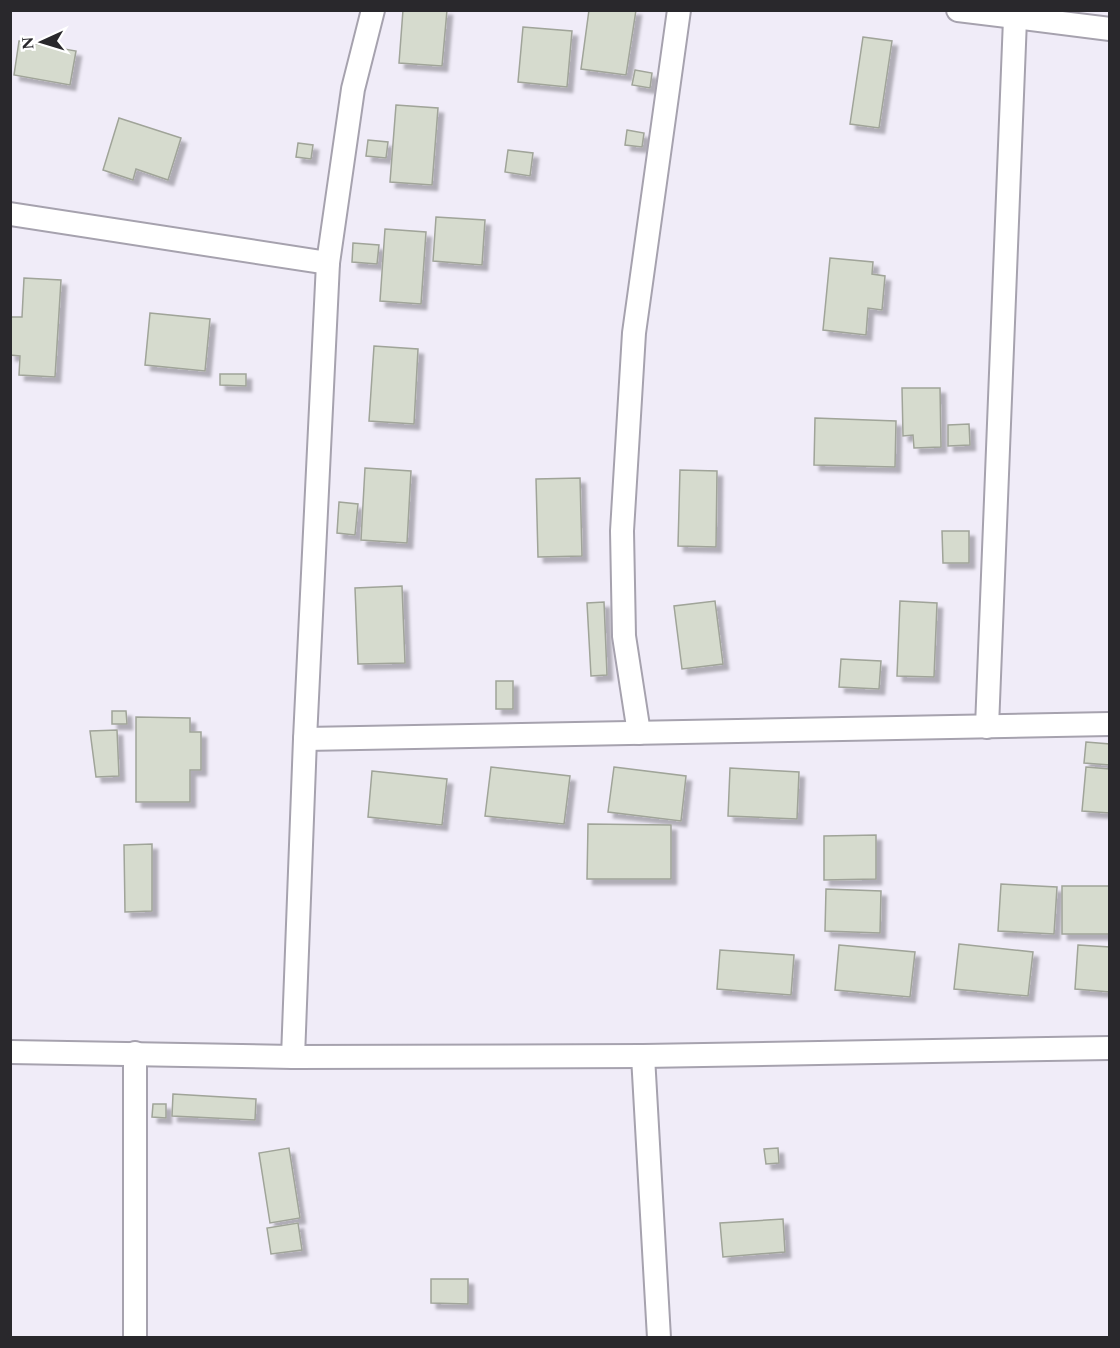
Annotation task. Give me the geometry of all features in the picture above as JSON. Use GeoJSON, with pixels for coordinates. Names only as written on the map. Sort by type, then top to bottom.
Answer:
{"type":"FeatureCollection","features":[{"type":"Feature","properties":{"kind":"street"},"geometry":{"type":"LineString","coordinates":[[293,1057],[305,738],[328,263],[353,89],[373,10]]}},
{"type":"Feature","properties":{"kind":"street"},"geometry":{"type":"LineString","coordinates":[[639,733],[624,636],[622,531],[634,333],[679,10]]}},
{"type":"Feature","properties":{"kind":"street"},"geometry":{"type":"LineString","coordinates":[[958,10],[1014,19],[1110,29]]}},
{"type":"Feature","properties":{"kind":"street"},"geometry":{"type":"LineString","coordinates":[[987,727],[1014,19]]}},
{"type":"Feature","properties":{"kind":"street"},"geometry":{"type":"LineString","coordinates":[[10,214],[328,263]]}},
{"type":"Feature","properties":{"kind":"street"},"geometry":{"type":"LineString","coordinates":[[305,738],[1110,724]]}},
{"type":"Feature","properties":{"kind":"street"},"geometry":{"type":"LineString","coordinates":[[10,1052],[293,1057],[644,1056],[1110,1048]]}},
{"type":"Feature","properties":{"kind":"street"},"geometry":{"type":"LineString","coordinates":[[135,1053],[135,1338]]}},
{"type":"Feature","properties":{"kind":"street"},"geometry":{"type":"LineString","coordinates":[[644,1056],[659,1338]]}},
{"type":"Feature","properties":{"kind":"building"},"geometry":{"type":"Polygon","coordinates":[[[403,10],[447,10],[442,66],[399,63],[403,10]]]}},
{"type":"Feature","properties":{"kind":"building"},"geometry":{"type":"Polygon","coordinates":[[[589,10],[636,10],[626,75],[581,69],[589,10]]]}},
{"type":"Feature","properties":{"kind":"building"},"geometry":{"type":"Polygon","coordinates":[[[523,27],[572,31],[567,87],[518,82],[523,27]]]}},
{"type":"Feature","properties":{"kind":"building"},"geometry":{"type":"Polygon","coordinates":[[[863,37],[892,41],[879,128],[850,124],[863,37]]]}},
{"type":"Feature","properties":{"kind":"building"},"geometry":{"type":"Polygon","coordinates":[[[19,41],[76,51],[70,85],[14,75],[19,41]]]}},
{"type":"Feature","properties":{"kind":"building"},"geometry":{"type":"Polygon","coordinates":[[[635,70],[652,73],[650,88],[632,85],[635,70]]]}},
{"type":"Feature","properties":{"kind":"building"},"geometry":{"type":"Polygon","coordinates":[[[396,105],[438,108],[432,185],[390,182],[396,105]]]}},
{"type":"Feature","properties":{"kind":"building"},"geometry":{"type":"Polygon","coordinates":[[[119,118],[181,138],[168,180],[136,169],[133,180],[103,170],[119,118]]]}},
{"type":"Feature","properties":{"kind":"building"},"geometry":{"type":"Polygon","coordinates":[[[627,130],[644,133],[642,147],[625,145],[627,130]]]}},
{"type":"Feature","properties":{"kind":"building"},"geometry":{"type":"Polygon","coordinates":[[[368,140],[388,142],[386,158],[366,156],[368,140]]]}},
{"type":"Feature","properties":{"kind":"building"},"geometry":{"type":"Polygon","coordinates":[[[298,143],[313,145],[311,159],[296,157],[298,143]]]}},
{"type":"Feature","properties":{"kind":"building"},"geometry":{"type":"Polygon","coordinates":[[[508,150],[533,153],[530,176],[505,172],[508,150]]]}},
{"type":"Feature","properties":{"kind":"building"},"geometry":{"type":"Polygon","coordinates":[[[436,217],[485,220],[482,265],[433,261],[436,217]]]}},
{"type":"Feature","properties":{"kind":"building"},"geometry":{"type":"Polygon","coordinates":[[[385,229],[426,232],[421,304],[380,301],[385,229]]]}},
{"type":"Feature","properties":{"kind":"building"},"geometry":{"type":"Polygon","coordinates":[[[353,243],[379,245],[377,264],[352,262],[353,243]]]}},
{"type":"Feature","properties":{"kind":"building"},"geometry":{"type":"Polygon","coordinates":[[[830,258],[873,262],[872,274],[885,276],[882,310],[868,308],[866,335],[823,330],[830,258]]]}},
{"type":"Feature","properties":{"kind":"building"},"geometry":{"type":"Polygon","coordinates":[[[24,278],[61,280],[55,377],[19,375],[20,356],[10,355],[11,317],[22,317],[24,278]]]}},
{"type":"Feature","properties":{"kind":"building"},"geometry":{"type":"Polygon","coordinates":[[[150,313],[210,319],[205,371],[145,365],[150,313]]]}},
{"type":"Feature","properties":{"kind":"building"},"geometry":{"type":"Polygon","coordinates":[[[374,346],[418,349],[414,424],[369,421],[374,346]]]}},
{"type":"Feature","properties":{"kind":"building"},"geometry":{"type":"Polygon","coordinates":[[[220,374],[246,374],[246,386],[220,385],[220,374]]]}},
{"type":"Feature","properties":{"kind":"building"},"geometry":{"type":"Polygon","coordinates":[[[902,388],[940,388],[941,447],[914,448],[913,435],[903,436],[902,388]]]}},
{"type":"Feature","properties":{"kind":"building"},"geometry":{"type":"Polygon","coordinates":[[[815,418],[896,421],[895,467],[814,465],[815,418]]]}},
{"type":"Feature","properties":{"kind":"building"},"geometry":{"type":"Polygon","coordinates":[[[969,424],[970,445],[948,446],[948,425],[969,424]]]}},
{"type":"Feature","properties":{"kind":"building"},"geometry":{"type":"Polygon","coordinates":[[[365,468],[411,471],[407,543],[361,540],[365,468]]]}},
{"type":"Feature","properties":{"kind":"building"},"geometry":{"type":"Polygon","coordinates":[[[680,470],[717,471],[716,547],[678,546],[680,470]]]}},
{"type":"Feature","properties":{"kind":"building"},"geometry":{"type":"Polygon","coordinates":[[[580,478],[582,556],[538,557],[536,479],[580,478]]]}},
{"type":"Feature","properties":{"kind":"building"},"geometry":{"type":"Polygon","coordinates":[[[339,502],[358,504],[355,535],[337,533],[339,502]]]}},
{"type":"Feature","properties":{"kind":"building"},"geometry":{"type":"Polygon","coordinates":[[[942,531],[969,531],[969,563],[943,563],[942,531]]]}},
{"type":"Feature","properties":{"kind":"building"},"geometry":{"type":"Polygon","coordinates":[[[402,586],[405,663],[358,664],[355,588],[402,586]]]}},
{"type":"Feature","properties":{"kind":"building"},"geometry":{"type":"Polygon","coordinates":[[[715,601],[723,664],[682,669],[674,606],[715,601]]]}},
{"type":"Feature","properties":{"kind":"building"},"geometry":{"type":"Polygon","coordinates":[[[900,601],[937,603],[934,677],[897,676],[900,601]]]}},
{"type":"Feature","properties":{"kind":"building"},"geometry":{"type":"Polygon","coordinates":[[[604,602],[607,675],[591,676],[587,603],[604,602]]]}},
{"type":"Feature","properties":{"kind":"building"},"geometry":{"type":"Polygon","coordinates":[[[841,659],[881,661],[879,689],[839,687],[841,659]]]}},
{"type":"Feature","properties":{"kind":"building"},"geometry":{"type":"Polygon","coordinates":[[[496,681],[513,681],[513,709],[496,709],[496,681]]]}},
{"type":"Feature","properties":{"kind":"building"},"geometry":{"type":"Polygon","coordinates":[[[112,711],[126,711],[127,724],[112,724],[112,711]]]}},
{"type":"Feature","properties":{"kind":"building"},"geometry":{"type":"Polygon","coordinates":[[[136,717],[190,718],[190,732],[201,732],[201,770],[190,770],[190,802],[136,802],[136,717]]]}},
{"type":"Feature","properties":{"kind":"building"},"geometry":{"type":"Polygon","coordinates":[[[117,730],[119,776],[96,777],[90,731],[117,730]]]}},
{"type":"Feature","properties":{"kind":"building"},"geometry":{"type":"Polygon","coordinates":[[[1086,742],[1110,744],[1110,765],[1084,763],[1086,742]]]}},
{"type":"Feature","properties":{"kind":"building"},"geometry":{"type":"Polygon","coordinates":[[[491,767],[570,776],[564,824],[485,816],[491,767]]]}},
{"type":"Feature","properties":{"kind":"building"},"geometry":{"type":"Polygon","coordinates":[[[614,767],[686,776],[681,821],[608,812],[614,767]]]}},
{"type":"Feature","properties":{"kind":"building"},"geometry":{"type":"Polygon","coordinates":[[[1086,767],[1110,769],[1110,813],[1082,811],[1086,767]]]}},
{"type":"Feature","properties":{"kind":"building"},"geometry":{"type":"Polygon","coordinates":[[[730,768],[799,772],[797,819],[728,816],[730,768]]]}},
{"type":"Feature","properties":{"kind":"building"},"geometry":{"type":"Polygon","coordinates":[[[372,771],[447,779],[442,825],[368,817],[372,771]]]}},
{"type":"Feature","properties":{"kind":"building"},"geometry":{"type":"Polygon","coordinates":[[[588,824],[671,825],[671,879],[587,879],[588,824]]]}},
{"type":"Feature","properties":{"kind":"building"},"geometry":{"type":"Polygon","coordinates":[[[876,835],[876,879],[824,880],[824,836],[876,835]]]}},
{"type":"Feature","properties":{"kind":"building"},"geometry":{"type":"Polygon","coordinates":[[[152,844],[152,911],[125,912],[124,845],[152,844]]]}},
{"type":"Feature","properties":{"kind":"building"},"geometry":{"type":"Polygon","coordinates":[[[1001,884],[1057,887],[1054,934],[998,931],[1001,884]]]}},
{"type":"Feature","properties":{"kind":"building"},"geometry":{"type":"Polygon","coordinates":[[[1062,886],[1110,886],[1110,934],[1062,934],[1062,886]]]}},
{"type":"Feature","properties":{"kind":"building"},"geometry":{"type":"Polygon","coordinates":[[[826,889],[881,891],[880,933],[825,931],[826,889]]]}},
{"type":"Feature","properties":{"kind":"building"},"geometry":{"type":"Polygon","coordinates":[[[959,944],[1033,952],[1028,996],[954,989],[959,944]]]}},
{"type":"Feature","properties":{"kind":"building"},"geometry":{"type":"Polygon","coordinates":[[[839,945],[915,952],[910,997],[835,990],[839,945]]]}},
{"type":"Feature","properties":{"kind":"building"},"geometry":{"type":"Polygon","coordinates":[[[1078,945],[1110,947],[1110,992],[1075,989],[1078,945]]]}},
{"type":"Feature","properties":{"kind":"building"},"geometry":{"type":"Polygon","coordinates":[[[720,950],[794,955],[791,995],[717,989],[720,950]]]}},
{"type":"Feature","properties":{"kind":"building"},"geometry":{"type":"Polygon","coordinates":[[[173,1094],[256,1099],[255,1120],[172,1116],[173,1094]]]}},
{"type":"Feature","properties":{"kind":"building"},"geometry":{"type":"Polygon","coordinates":[[[153,1104],[166,1104],[166,1118],[152,1117],[153,1104]]]}},
{"type":"Feature","properties":{"kind":"building"},"geometry":{"type":"Polygon","coordinates":[[[289,1148],[300,1218],[270,1223],[259,1153],[289,1148]]]}},
{"type":"Feature","properties":{"kind":"building"},"geometry":{"type":"Polygon","coordinates":[[[778,1148],[779,1163],[766,1164],[764,1149],[778,1148]]]}},
{"type":"Feature","properties":{"kind":"building"},"geometry":{"type":"Polygon","coordinates":[[[783,1219],[785,1252],[723,1257],[720,1223],[783,1219]]]}},
{"type":"Feature","properties":{"kind":"building"},"geometry":{"type":"Polygon","coordinates":[[[298,1223],[302,1250],[271,1254],[267,1228],[298,1223]]]}},
{"type":"Feature","properties":{"kind":"building"},"geometry":{"type":"Polygon","coordinates":[[[431,1279],[468,1279],[468,1304],[431,1303],[431,1279]]]}}]}
